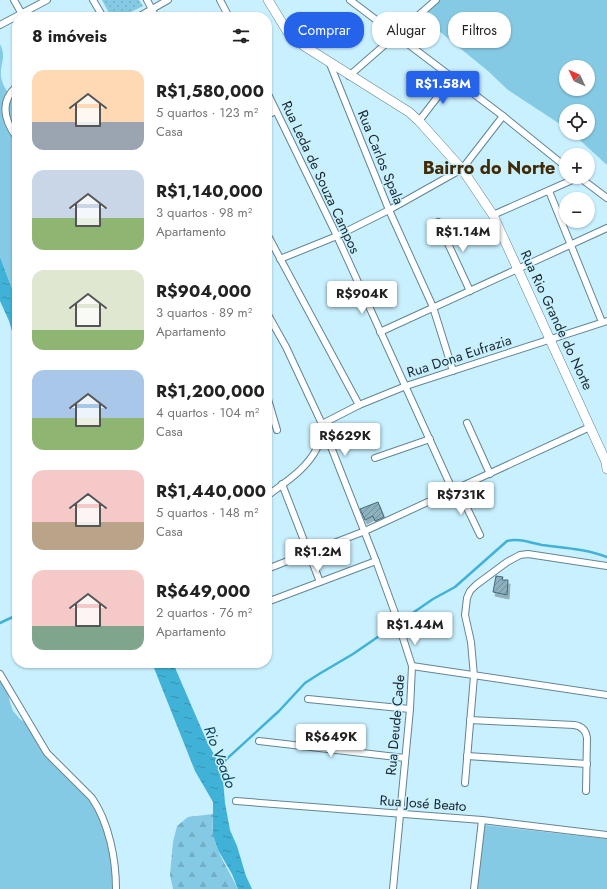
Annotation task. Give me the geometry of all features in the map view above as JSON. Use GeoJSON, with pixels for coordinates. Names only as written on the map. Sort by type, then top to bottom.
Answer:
{"type":"FeatureCollection","features":[{"type":"Feature","properties":{"kind":"main road","name":"Rua Rio Grande do Norte"},"geometry":{"type":"LineString","coordinates":[[268,0],[287,31],[304,46],[349,76],[404,109],[419,121],[462,169],[493,215],[607,463]]}},
{"type":"Feature","properties":{"kind":"street"},"geometry":{"type":"LineString","coordinates":[[14,0],[21,12]]}},
{"type":"Feature","properties":{"kind":"street"},"geometry":{"type":"LineString","coordinates":[[28,12],[47,0]]}},
{"type":"Feature","properties":{"kind":"street"},"geometry":{"type":"LineString","coordinates":[[93,0],[100,12]]}},
{"type":"Feature","properties":{"kind":"street"},"geometry":{"type":"LineString","coordinates":[[147,0],[154,12]]}},
{"type":"Feature","properties":{"kind":"street"},"geometry":{"type":"LineString","coordinates":[[147,12],[168,0]]}},
{"type":"Feature","properties":{"kind":"street"},"geometry":{"type":"LineString","coordinates":[[220,0],[226,12]]}},
{"type":"Feature","properties":{"kind":"street"},"geometry":{"type":"LineString","coordinates":[[350,0],[372,16]]}},
{"type":"Feature","properties":{"kind":"street"},"geometry":{"type":"LineString","coordinates":[[422,12],[436,0]]}},
{"type":"Feature","properties":{"kind":"street"},"geometry":{"type":"LineString","coordinates":[[0,25],[12,20]]}},
{"type":"Feature","properties":{"kind":"street"},"geometry":{"type":"LineString","coordinates":[[349,76],[380,48]]}},
{"type":"Feature","properties":{"kind":"street"},"geometry":{"type":"LineString","coordinates":[[414,48],[559,160]]}},
{"type":"Feature","properties":{"kind":"street","name":"Rua Carlos Spala"},"geometry":{"type":"LineString","coordinates":[[330,64],[389,210],[433,307],[453,371]]}},
{"type":"Feature","properties":{"kind":"street"},"geometry":{"type":"LineString","coordinates":[[419,121],[452,78]]}},
{"type":"Feature","properties":{"kind":"street"},"geometry":{"type":"LineString","coordinates":[[12,89],[4,96],[1,103],[5,120],[12,130]]}},
{"type":"Feature","properties":{"kind":"street","name":"Rua Leda de Souza Campos"},"geometry":{"type":"LineString","coordinates":[[272,103],[337,236],[430,440],[480,535]]}},
{"type":"Feature","properties":{"kind":"street"},"geometry":{"type":"LineString","coordinates":[[272,113],[276,111]]}},
{"type":"Feature","properties":{"kind":"street"},"geometry":{"type":"LineString","coordinates":[[280,259],[337,236],[389,210],[462,169],[503,116]]}},
{"type":"Feature","properties":{"kind":"street"},"geometry":{"type":"LineString","coordinates":[[493,215],[564,184]]}},
{"type":"Feature","properties":{"kind":"street"},"geometry":{"type":"LineString","coordinates":[[588,184],[607,198]]}},
{"type":"Feature","properties":{"kind":"street"},"geometry":{"type":"LineString","coordinates":[[549,191],[605,321]]}},
{"type":"Feature","properties":{"kind":"street"},"geometry":{"type":"LineString","coordinates":[[438,222],[470,291]]}},
{"type":"Feature","properties":{"kind":"street"},"geometry":{"type":"LineString","coordinates":[[380,332],[607,228]]}},
{"type":"Feature","properties":{"kind":"street"},"geometry":{"type":"LineString","coordinates":[[272,244],[359,405]]}},
{"type":"Feature","properties":{"kind":"street","name":"Rua Dona Eufrazia"},"geometry":{"type":"LineString","coordinates":[[322,424],[359,405],[406,386],[551,340],[605,321]]}},
{"type":"Feature","properties":{"kind":"street","name":"Rua Deude Cade"},"geometry":{"type":"LineString","coordinates":[[272,322],[286,347],[322,424],[365,531],[395,613],[412,666],[410,709],[393,889]]}},
{"type":"Feature","properties":{"kind":"street"},"geometry":{"type":"LineString","coordinates":[[272,413],[277,430]]}},
{"type":"Feature","properties":{"kind":"street"},"geometry":{"type":"LineString","coordinates":[[467,423],[490,474]]}},
{"type":"Feature","properties":{"kind":"street"},"geometry":{"type":"LineString","coordinates":[[272,492],[312,458],[318,447],[322,424]]}},
{"type":"Feature","properties":{"kind":"street"},"geometry":{"type":"LineString","coordinates":[[272,567],[365,531],[590,427]]}},
{"type":"Feature","properties":{"kind":"street"},"geometry":{"type":"LineString","coordinates":[[375,458],[430,440]]}},
{"type":"Feature","properties":{"kind":"street"},"geometry":{"type":"LineString","coordinates":[[282,484],[320,582]]}},
{"type":"Feature","properties":{"kind":"street"},"geometry":{"type":"LineString","coordinates":[[465,783],[474,676],[465,607],[470,592],[476,585],[512,558],[528,554],[607,566]]}},
{"type":"Feature","properties":{"kind":"street"},"geometry":{"type":"LineString","coordinates":[[272,600],[376,561]]}},
{"type":"Feature","properties":{"kind":"street"},"geometry":{"type":"LineString","coordinates":[[412,666],[607,695]]}},
{"type":"Feature","properties":{"kind":"street"},"geometry":{"type":"LineString","coordinates":[[0,674],[47,752],[92,798],[96,804],[112,852],[116,889]]}},
{"type":"Feature","properties":{"kind":"street"},"geometry":{"type":"LineString","coordinates":[[308,700],[410,709]]}},
{"type":"Feature","properties":{"kind":"street"},"geometry":{"type":"LineString","coordinates":[[470,720],[578,726],[586,731],[586,791]]}},
{"type":"Feature","properties":{"kind":"street"},"geometry":{"type":"LineString","coordinates":[[259,741],[405,758]]}},
{"type":"Feature","properties":{"kind":"street"},"geometry":{"type":"LineString","coordinates":[[467,756],[587,764]]}},
{"type":"Feature","properties":{"kind":"street","name":"Rua José Beato"},"geometry":{"type":"LineString","coordinates":[[236,801],[482,820],[607,835]]}},
{"type":"Feature","properties":{"kind":"street"},"geometry":{"type":"LineString","coordinates":[[474,889],[482,820]]}},
{"type":"Feature","properties":{"kind":"green space"},"geometry":{"type":"Polygon","coordinates":[[[102,0],[139,0],[143,6],[131,12],[108,12],[102,0]]]}},
{"type":"Feature","properties":{"kind":"green space"},"geometry":{"type":"Polygon","coordinates":[[[435,0],[607,0],[607,165],[595,154],[595,148],[588,148],[580,140],[595,140],[595,104],[559,104],[559,123],[508,90],[460,48],[511,48],[511,12],[448,12],[448,38],[440,32],[440,12],[418,12],[435,0]]]}},
{"type":"Feature","properties":{"kind":"green space"},"geometry":{"type":"Polygon","coordinates":[[[0,44],[3,53],[1,76],[3,84],[12,97],[12,289],[0,257],[0,44]]]}},
{"type":"Feature","properties":{"kind":"green space"},"geometry":{"type":"Polygon","coordinates":[[[0,672],[5,681],[13,711],[20,719],[31,727],[58,762],[87,788],[101,818],[112,857],[115,889],[0,889],[0,672]]]}},
{"type":"Feature","properties":{"kind":"green space"},"geometry":{"type":"Polygon","coordinates":[[[213,814],[213,832],[216,844],[221,857],[238,889],[173,889],[170,875],[173,842],[177,826],[188,817],[213,814]]]}},
{"type":"Feature","properties":{"kind":"green space"},"geometry":{"type":"Polygon","coordinates":[[[485,825],[607,839],[607,889],[477,889],[485,825]]]}},
{"type":"Feature","properties":{"kind":"water"},"geometry":{"type":"Polygon","coordinates":[[[0,257],[12,289],[12,331],[0,301],[0,257]]]}},
{"type":"Feature","properties":{"kind":"water","name":"Rio Veado"},"geometry":{"type":"Polygon","coordinates":[[[154,668],[175,668],[208,744],[222,768],[225,803],[230,830],[252,889],[238,889],[232,874],[218,850],[213,835],[213,802],[195,771],[154,668]]]}},
{"type":"Feature","properties":{"kind":"building"},"geometry":{"type":"Polygon","coordinates":[[[378,502],[384,517],[375,521],[373,516],[365,520],[360,509],[378,502]]]}},
{"type":"Feature","properties":{"kind":"building"},"geometry":{"type":"Polygon","coordinates":[[[496,576],[503,577],[502,580],[508,580],[507,595],[493,592],[496,576]]]}},
{"type":"Feature","properties":{"kind":"waterway"},"geometry":{"type":"LineString","coordinates":[[219,766],[279,711],[305,683],[353,654],[433,599],[455,587],[507,541],[520,540],[542,545],[591,552],[607,557]]}},
{"type":"Feature","properties":{"kind":"waterway"},"geometry":{"type":"LineString","coordinates":[[0,623],[12,617]]}},
{"type":"Feature","properties":{"kind":"district","name":"Bairro do Norte"},"geometry":{"type":"Point","coordinates":[489,168]}}]}
